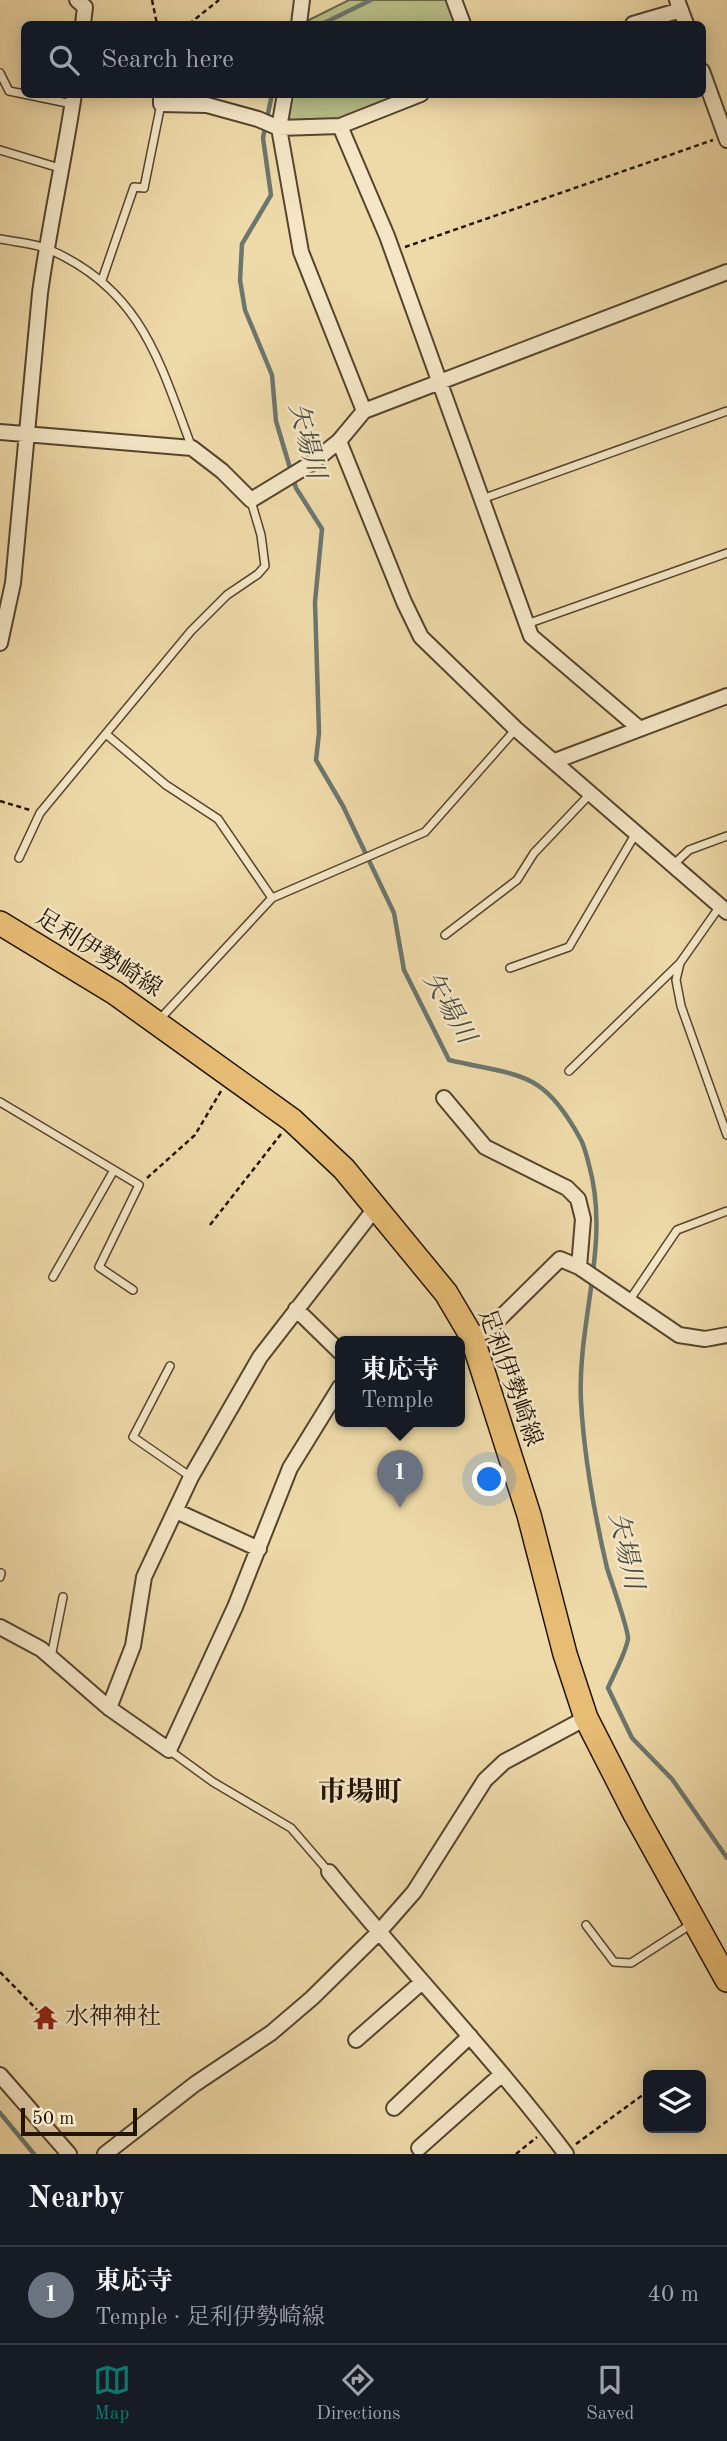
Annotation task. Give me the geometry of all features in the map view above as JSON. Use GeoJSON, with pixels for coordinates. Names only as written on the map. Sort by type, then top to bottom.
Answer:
{"type":"FeatureCollection","features":[{"type":"Feature","properties":{"kind":"main road","name":"足利伊勢崎線"},"geometry":{"type":"LineString","coordinates":[[0,923],[61,958],[231,1074],[292,1120],[344,1168],[446,1293],[472,1337],[529,1515],[565,1654],[586,1718],[635,1814],[727,1980]]}},
{"type":"Feature","properties":{"kind":"street"},"geometry":{"type":"LineString","coordinates":[[77,0],[85,7],[83,21]]}},
{"type":"Feature","properties":{"kind":"street"},"geometry":{"type":"LineString","coordinates":[[299,21],[302,0]]}},
{"type":"Feature","properties":{"kind":"street"},"geometry":{"type":"LineString","coordinates":[[454,0],[462,21]]}},
{"type":"Feature","properties":{"kind":"street"},"geometry":{"type":"LineString","coordinates":[[640,21],[679,5]]}},
{"type":"Feature","properties":{"kind":"street"},"geometry":{"type":"LineString","coordinates":[[706,82],[726,138]]}},
{"type":"Feature","properties":{"kind":"street"},"geometry":{"type":"LineString","coordinates":[[284,98],[279,128],[300,252],[364,411]]}},
{"type":"Feature","properties":{"kind":"street"},"geometry":{"type":"LineString","coordinates":[[161,99],[207,105],[258,119],[279,128],[340,126],[411,98]]}},
{"type":"Feature","properties":{"kind":"street"},"geometry":{"type":"LineString","coordinates":[[0,643],[13,583],[46,248],[73,99]]}},
{"type":"Feature","properties":{"kind":"street"},"geometry":{"type":"LineString","coordinates":[[340,126],[392,252],[531,636],[640,729]]}},
{"type":"Feature","properties":{"kind":"street"},"geometry":{"type":"LineString","coordinates":[[0,432],[192,448],[222,471],[251,500],[312,463],[339,442],[364,411],[727,272]]}},
{"type":"Feature","properties":{"kind":"street"},"geometry":{"type":"LineString","coordinates":[[339,442],[404,602],[421,637],[516,729],[723,909]]}},
{"type":"Feature","properties":{"kind":"street"},"geometry":{"type":"LineString","coordinates":[[555,761],[727,696]]}},
{"type":"Feature","properties":{"kind":"street"},"geometry":{"type":"LineString","coordinates":[[444,1098],[485,1146],[567,1188],[578,1199],[583,1219],[579,1267]]}},
{"type":"Feature","properties":{"kind":"street"},"geometry":{"type":"LineString","coordinates":[[109,1708],[133,1646],[144,1577],[191,1477],[260,1357],[377,1206]]}},
{"type":"Feature","properties":{"kind":"street"},"geometry":{"type":"LineString","coordinates":[[472,1337],[488,1330],[561,1259],[579,1267],[679,1335],[705,1339],[727,1335]]}},
{"type":"Feature","properties":{"kind":"street"},"geometry":{"type":"LineString","coordinates":[[296,1308],[335,1346]]}},
{"type":"Feature","properties":{"kind":"street"},"geometry":{"type":"LineString","coordinates":[[0,1627],[41,1649],[109,1708],[169,1750],[235,1607],[290,1468],[335,1397]]}},
{"type":"Feature","properties":{"kind":"street"},"geometry":{"type":"LineString","coordinates":[[176,1511],[259,1549]]}},
{"type":"Feature","properties":{"kind":"street"},"geometry":{"type":"LineString","coordinates":[[105,2154],[195,2084],[271,2033],[312,1998],[378,1933],[418,1886],[485,1780],[504,1762],[586,1718]]}},
{"type":"Feature","properties":{"kind":"street"},"geometry":{"type":"LineString","coordinates":[[329,1871],[378,1933],[470,2036],[566,2153]]}},
{"type":"Feature","properties":{"kind":"street"},"geometry":{"type":"LineString","coordinates":[[356,2039],[422,1982]]}},
{"type":"Feature","properties":{"kind":"street"},"geometry":{"type":"LineString","coordinates":[[394,2108],[470,2036]]}},
{"type":"Feature","properties":{"kind":"street"},"geometry":{"type":"LineString","coordinates":[[419,2148],[502,2074]]}},
{"type":"Feature","properties":{"kind":"street"},"geometry":{"type":"LineString","coordinates":[[0,2076],[69,2154]]}},
{"type":"Feature","properties":{"kind":"lane"},"geometry":{"type":"LineString","coordinates":[[0,73],[9,91],[21,92]]}},
{"type":"Feature","properties":{"kind":"lane"},"geometry":{"type":"LineString","coordinates":[[102,279],[134,187],[144,188],[161,99]]}},
{"type":"Feature","properties":{"kind":"lane"},"geometry":{"type":"LineString","coordinates":[[0,150],[62,169]]}},
{"type":"Feature","properties":{"kind":"lane"},"geometry":{"type":"LineString","coordinates":[[0,239],[46,248],[102,279],[135,315],[162,366],[192,448]]}},
{"type":"Feature","properties":{"kind":"lane"},"geometry":{"type":"LineString","coordinates":[[482,499],[727,411]]}},
{"type":"Feature","properties":{"kind":"lane"},"geometry":{"type":"LineString","coordinates":[[19,858],[40,813],[191,631],[227,595],[258,574],[265,566],[261,535],[251,500]]}},
{"type":"Feature","properties":{"kind":"lane"},"geometry":{"type":"LineString","coordinates":[[527,624],[727,553]]}},
{"type":"Feature","properties":{"kind":"lane"},"geometry":{"type":"LineString","coordinates":[[157,1023],[272,898],[425,832],[516,729]]}},
{"type":"Feature","properties":{"kind":"lane"},"geometry":{"type":"LineString","coordinates":[[106,734],[166,785],[218,819],[272,898]]}},
{"type":"Feature","properties":{"kind":"lane"},"geometry":{"type":"LineString","coordinates":[[445,935],[517,880],[534,853],[592,793]]}},
{"type":"Feature","properties":{"kind":"lane"},"geometry":{"type":"LineString","coordinates":[[510,968],[569,947],[636,833]]}},
{"type":"Feature","properties":{"kind":"lane"},"geometry":{"type":"LineString","coordinates":[[673,865],[689,850],[727,836]]}},
{"type":"Feature","properties":{"kind":"lane"},"geometry":{"type":"LineString","coordinates":[[569,1071],[680,963],[723,909]]}},
{"type":"Feature","properties":{"kind":"lane"},"geometry":{"type":"LineString","coordinates":[[680,963],[676,980],[681,1006],[727,1135]]}},
{"type":"Feature","properties":{"kind":"lane"},"geometry":{"type":"LineString","coordinates":[[0,1102],[139,1185],[99,1267],[133,1290]]}},
{"type":"Feature","properties":{"kind":"lane"},"geometry":{"type":"LineString","coordinates":[[53,1277],[114,1170]]}},
{"type":"Feature","properties":{"kind":"lane"},"geometry":{"type":"LineString","coordinates":[[628,1301],[677,1230],[727,1210]]}},
{"type":"Feature","properties":{"kind":"lane"},"geometry":{"type":"LineString","coordinates":[[170,1366],[133,1437],[191,1477]]}},
{"type":"Feature","properties":{"kind":"lane"},"geometry":{"type":"LineString","coordinates":[[51,1658],[63,1597]]}},
{"type":"Feature","properties":{"kind":"lane"},"geometry":{"type":"LineString","coordinates":[[169,1750],[213,1782],[291,1828],[329,1871]]}},
{"type":"Feature","properties":{"kind":"lane"},"geometry":{"type":"LineString","coordinates":[[586,1924],[614,1962],[631,1963],[696,1921]]}},
{"type":"Feature","properties":{"kind":"path"},"geometry":{"type":"LineString","coordinates":[[152,0],[156,21]]}},
{"type":"Feature","properties":{"kind":"path"},"geometry":{"type":"LineString","coordinates":[[193,21],[219,0]]}},
{"type":"Feature","properties":{"kind":"path"},"geometry":{"type":"LineString","coordinates":[[392,252],[726,138]]}},
{"type":"Feature","properties":{"kind":"path"},"geometry":{"type":"LineString","coordinates":[[0,801],[40,813]]}},
{"type":"Feature","properties":{"kind":"path"},"geometry":{"type":"LineString","coordinates":[[139,1185],[195,1135],[231,1074]]}},
{"type":"Feature","properties":{"kind":"path"},"geometry":{"type":"LineString","coordinates":[[210,1225],[292,1120]]}},
{"type":"Feature","properties":{"kind":"path"},"geometry":{"type":"LineString","coordinates":[[0,1972],[46,2019]]}},
{"type":"Feature","properties":{"kind":"path"},"geometry":{"type":"LineString","coordinates":[[566,2153],[643,2095]]}},
{"type":"Feature","properties":{"kind":"path"},"geometry":{"type":"LineString","coordinates":[[516,2154],[548,2129]]}},
{"type":"Feature","properties":{"kind":"green space"},"geometry":{"type":"Polygon","coordinates":[[[349,0],[454,0],[462,21],[307,21],[349,0]]]}},
{"type":"Feature","properties":{"kind":"green space"},"geometry":{"type":"Polygon","coordinates":[[[284,98],[413,98],[340,126],[279,128],[284,98]]]}},
{"type":"Feature","properties":{"kind":"waterway","name":"矢場川"},"geometry":{"type":"LineString","coordinates":[[328,21],[371,0]]}},
{"type":"Feature","properties":{"kind":"waterway","name":"矢場川"},"geometry":{"type":"LineString","coordinates":[[271,98],[263,138],[271,195],[242,244],[240,280],[245,310],[272,375],[276,421],[296,488],[322,529],[315,602],[319,733],[316,760],[343,806],[394,913],[404,970],[449,1060],[512,1074],[542,1088],[567,1117],[584,1146],[595,1194],[596,1224],[581,1371],[582,1422],[587,1464],[607,1568],[628,1634],[622,1657],[608,1688],[632,1738],[672,1779],[727,1858]]}},
{"type":"Feature","properties":{"kind":"waterway"},"geometry":{"type":"LineString","coordinates":[[0,2113],[34,2154]]}},
{"type":"Feature","properties":{"kind":"place","name":"東応寺"},"geometry":{"type":"Point","coordinates":[400,1508]}},
{"type":"Feature","properties":{"kind":"place","name":"水神神社"},"geometry":{"type":"Point","coordinates":[45,2018]}},
{"type":"Feature","properties":{"kind":"district","name":"市場町"},"geometry":{"type":"Point","coordinates":[360,1794]}}]}
